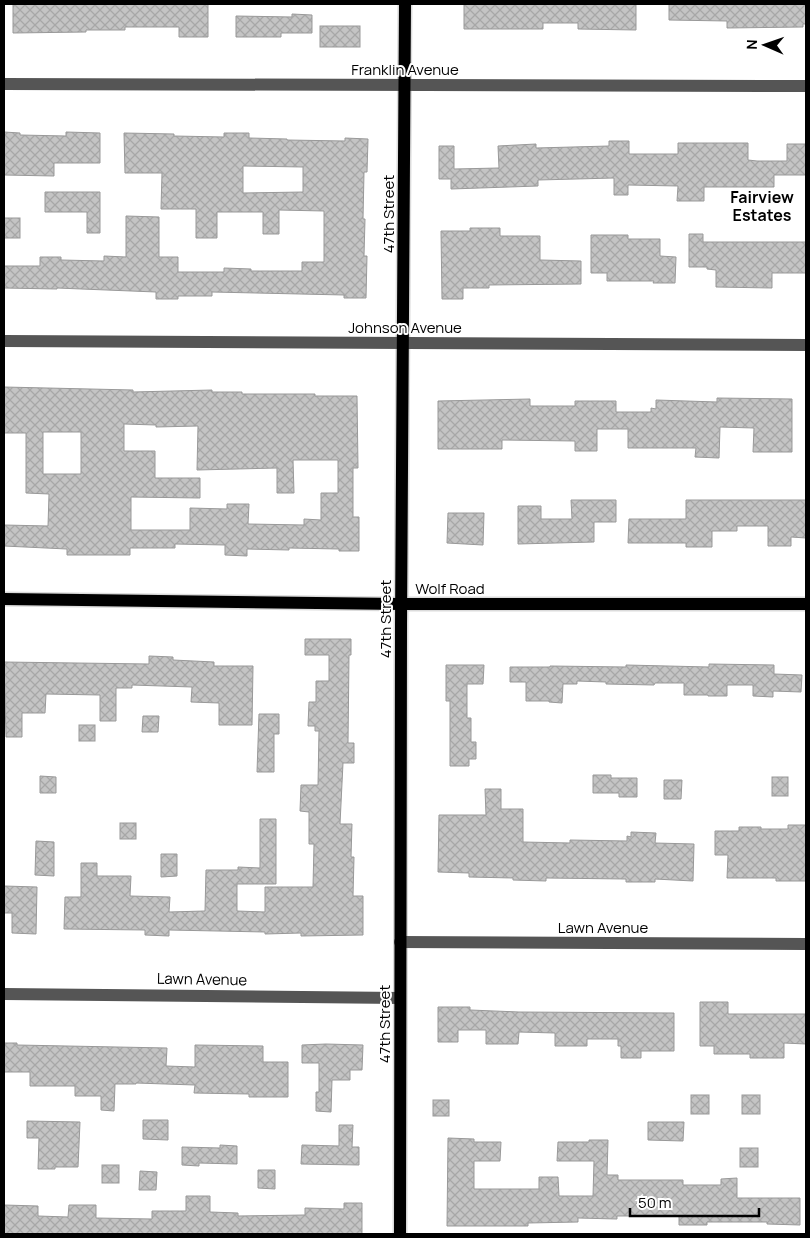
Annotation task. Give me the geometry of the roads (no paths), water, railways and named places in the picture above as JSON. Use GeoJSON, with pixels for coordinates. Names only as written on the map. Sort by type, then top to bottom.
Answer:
{"type":"FeatureCollection","features":[{"type":"Feature","properties":{"kind":"main road","name":"47th Street"},"geometry":{"type":"LineString","coordinates":[[400,1234],[401,604],[405,4]]}},
{"type":"Feature","properties":{"kind":"main road","name":"Wolf Road"},"geometry":{"type":"LineString","coordinates":[[4,599],[401,604],[806,604]]}},
{"type":"Feature","properties":{"kind":"street","name":"Franklin Avenue"},"geometry":{"type":"LineString","coordinates":[[4,84],[806,86]]}},
{"type":"Feature","properties":{"kind":"street","name":"Johnson Avenue"},"geometry":{"type":"LineString","coordinates":[[4,341],[806,345]]}},
{"type":"Feature","properties":{"kind":"street","name":"Lawn Avenue"},"geometry":{"type":"LineString","coordinates":[[400,942],[806,944]]}},
{"type":"Feature","properties":{"kind":"street","name":"Lawn Avenue"},"geometry":{"type":"LineString","coordinates":[[4,994],[400,998]]}},
{"type":"Feature","properties":{"kind":"district","name":"Fairview Estates"},"geometry":{"type":"Point","coordinates":[762,206]}}]}
